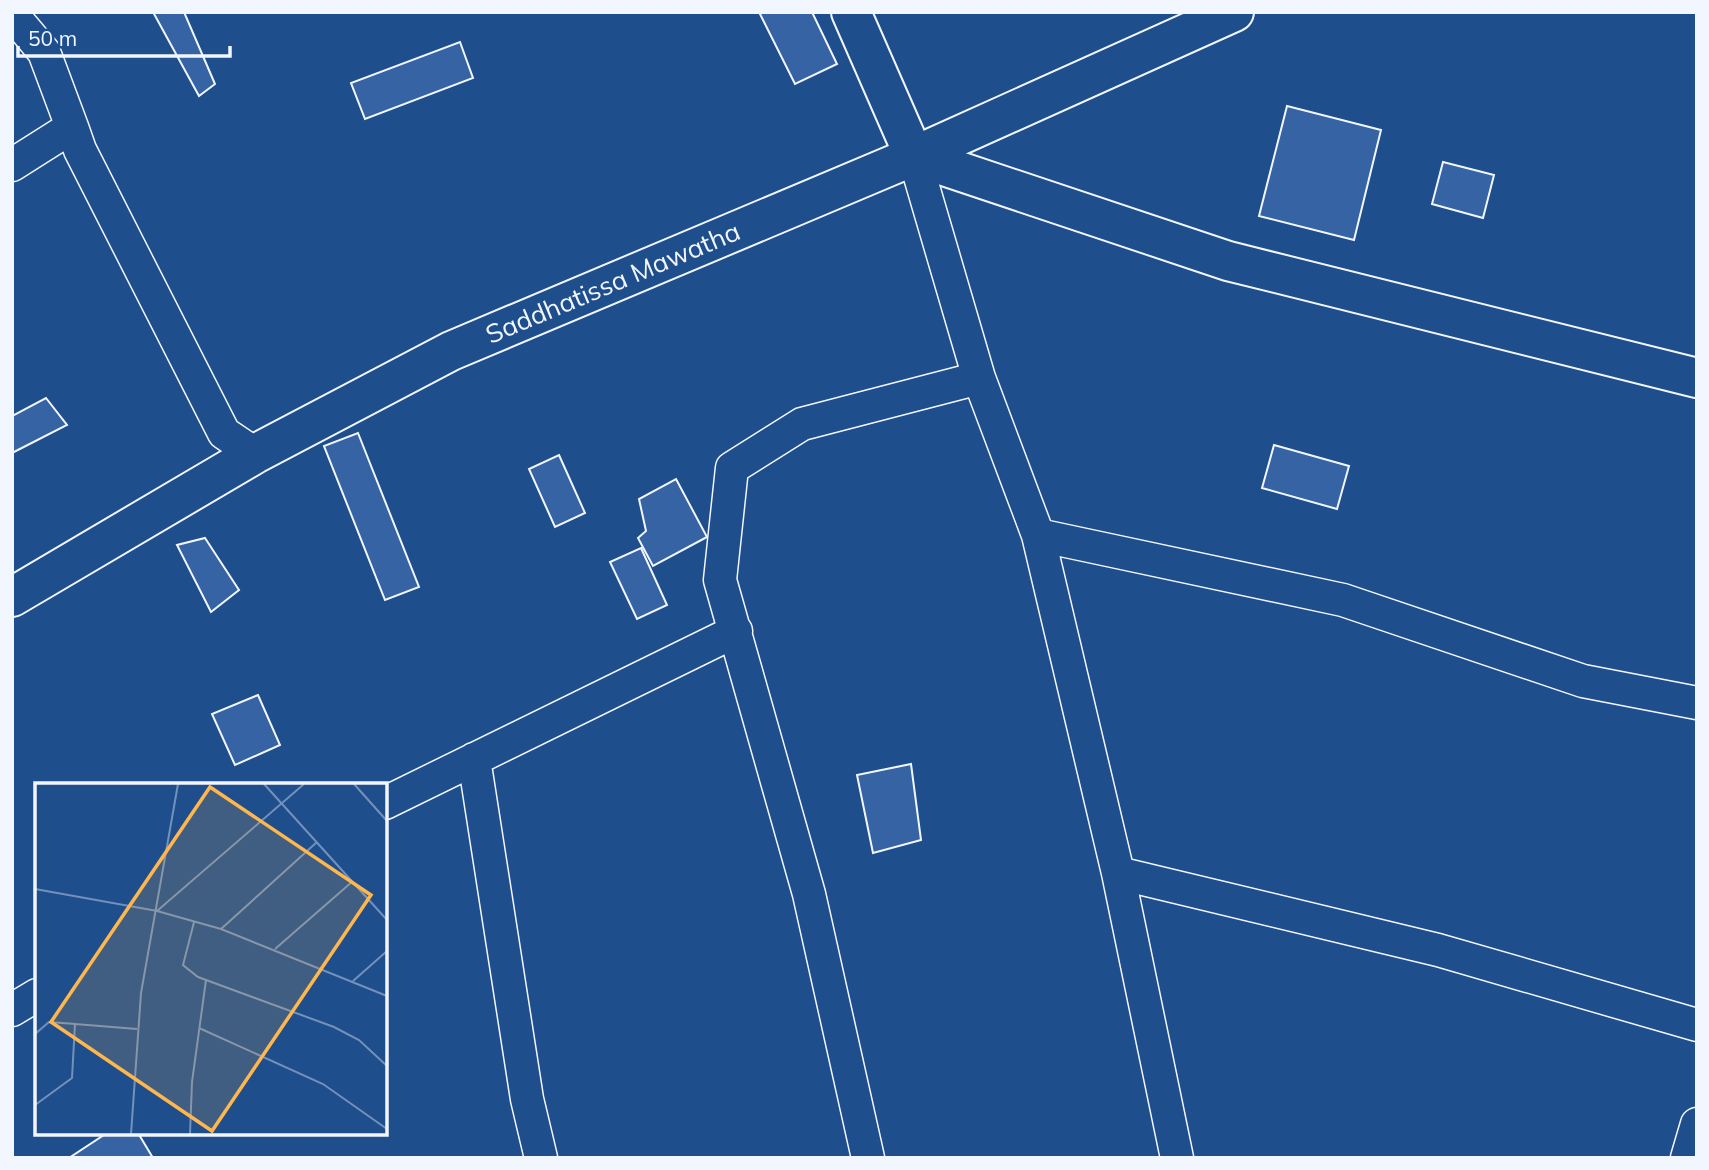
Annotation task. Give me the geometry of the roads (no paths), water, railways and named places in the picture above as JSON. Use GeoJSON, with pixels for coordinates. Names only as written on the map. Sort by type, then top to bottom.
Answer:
{"type":"FeatureCollection","features":[{"type":"Feature","properties":{"kind":"main road"},"geometry":{"type":"LineString","coordinates":[[851,12],[914,156],[1228,261],[1697,378]]}},
{"type":"Feature","properties":{"kind":"main road","name":"Saddhatissa Mawatha"},"geometry":{"type":"LineString","coordinates":[[12,597],[255,454],[451,351],[914,156],[1234,12]]}},
{"type":"Feature","properties":{"kind":"street"},"geometry":{"type":"LineString","coordinates":[[12,13],[44,52],[80,150],[224,433],[255,454]]}},
{"type":"Feature","properties":{"kind":"street"},"geometry":{"type":"LineString","coordinates":[[12,165],[72,127]]}},
{"type":"Feature","properties":{"kind":"street"},"geometry":{"type":"LineString","coordinates":[[914,156],[979,378],[1038,535],[1118,873],[1177,1158]]}},
{"type":"Feature","properties":{"kind":"street"},"geometry":{"type":"LineString","coordinates":[[868,1158],[809,894],[720,580],[732,468],[802,424],[979,378]]}},
{"type":"Feature","properties":{"kind":"street"},"geometry":{"type":"LineString","coordinates":[[1038,535],[1343,600],[1583,681],[1697,704]]}},
{"type":"Feature","properties":{"kind":"street"},"geometry":{"type":"LineString","coordinates":[[387,802],[736,631]]}},
{"type":"Feature","properties":{"kind":"street"},"geometry":{"type":"LineString","coordinates":[[474,759],[527,1099],[541,1158]]}},
{"type":"Feature","properties":{"kind":"street"},"geometry":{"type":"LineString","coordinates":[[1118,873],[1438,950],[1697,1025]]}},
{"type":"Feature","properties":{"kind":"street"},"geometry":{"type":"LineString","coordinates":[[12,1010],[35,996]]}},
{"type":"Feature","properties":{"kind":"street"},"geometry":{"type":"LineString","coordinates":[[1687,1158],[1697,1124]]}}]}
